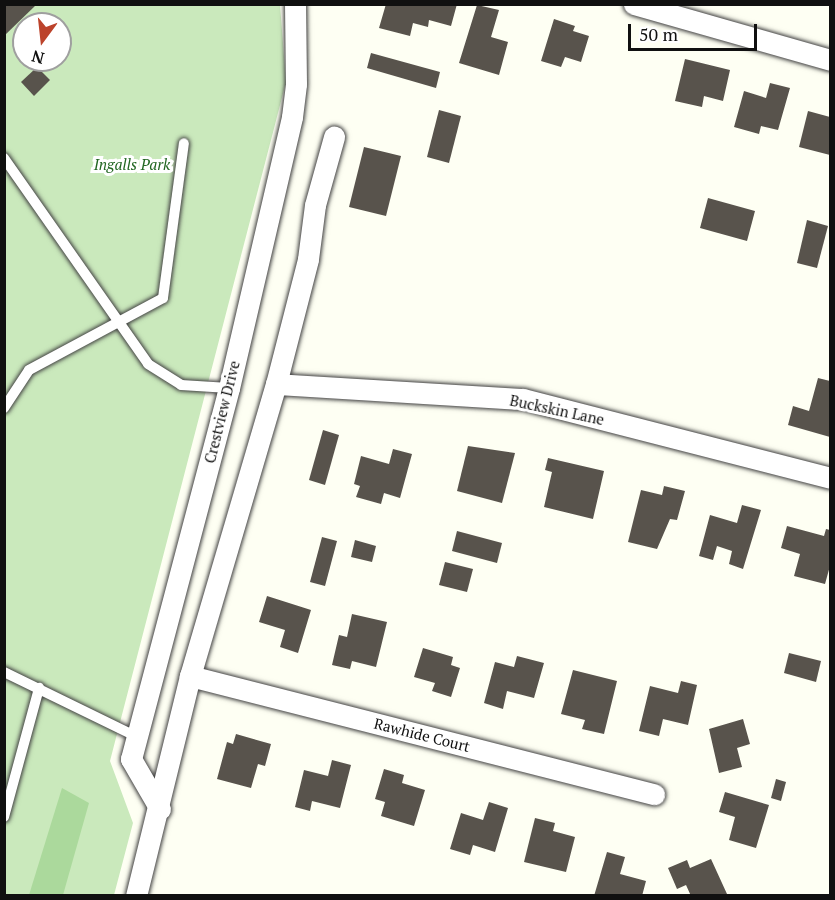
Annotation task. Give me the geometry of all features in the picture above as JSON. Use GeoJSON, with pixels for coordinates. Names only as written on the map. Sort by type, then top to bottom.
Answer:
{"type":"FeatureCollection","features":[{"type":"Feature","properties":{"kind":"street","name":"Crestview Drive"},"geometry":{"type":"LineString","coordinates":[[160,809],[131,759],[229,388],[292,117],[296,84],[295,4]]}},
{"type":"Feature","properties":{"kind":"street"},"geometry":{"type":"LineString","coordinates":[[634,4],[831,60]]}},
{"type":"Feature","properties":{"kind":"street"},"geometry":{"type":"LineString","coordinates":[[135,896],[160,809],[190,676],[276,384],[308,259],[315,205],[334,137]]}},
{"type":"Feature","properties":{"kind":"street","name":"Buckskin Lane"},"geometry":{"type":"LineString","coordinates":[[276,384],[523,399],[831,478]]}},
{"type":"Feature","properties":{"kind":"street","name":"Rawhide Court"},"geometry":{"type":"LineString","coordinates":[[190,676],[654,794]]}},
{"type":"Feature","properties":{"kind":"lane"},"geometry":{"type":"LineString","coordinates":[[4,408],[29,370],[163,298],[184,143]]}},
{"type":"Feature","properties":{"kind":"lane"},"geometry":{"type":"LineString","coordinates":[[4,158],[148,364],[181,385],[229,388]]}},
{"type":"Feature","properties":{"kind":"lane"},"geometry":{"type":"LineString","coordinates":[[4,672],[137,737]]}},
{"type":"Feature","properties":{"kind":"lane"},"geometry":{"type":"LineString","coordinates":[[4,817],[39,688]]}},
{"type":"Feature","properties":{"kind":"green space","name":"Ingalls Park"},"geometry":{"type":"Polygon","coordinates":[[[5,5],[280,5],[286,82],[110,761],[133,823],[114,895],[5,895],[5,5]]]}},
{"type":"Feature","properties":{"kind":"green space"},"geometry":{"type":"Polygon","coordinates":[[[62,788],[89,803],[63,895],[29,895],[62,788]]]}},
{"type":"Feature","properties":{"kind":"building"},"geometry":{"type":"Polygon","coordinates":[[[4,4],[37,4],[29,12],[12,12],[12,28],[4,36],[4,4]]]}},
{"type":"Feature","properties":{"kind":"building"},"geometry":{"type":"Polygon","coordinates":[[[386,4],[457,4],[451,26],[429,20],[428,27],[413,23],[410,36],[379,28],[386,4]]]}},
{"type":"Feature","properties":{"kind":"building"},"geometry":{"type":"Polygon","coordinates":[[[477,5],[499,10],[491,37],[508,42],[499,75],[459,63],[477,5]]]}},
{"type":"Feature","properties":{"kind":"building"},"geometry":{"type":"Polygon","coordinates":[[[554,19],[575,26],[573,31],[589,36],[581,62],[565,57],[561,67],[541,61],[554,19]]]}},
{"type":"Feature","properties":{"kind":"building"},"geometry":{"type":"Polygon","coordinates":[[[371,53],[440,72],[436,88],[367,68],[371,53]]]}},
{"type":"Feature","properties":{"kind":"building"},"geometry":{"type":"Polygon","coordinates":[[[685,59],[730,70],[723,101],[704,96],[702,107],[675,101],[685,59]]]}},
{"type":"Feature","properties":{"kind":"building"},"geometry":{"type":"Polygon","coordinates":[[[32,72],[42,72],[50,80],[34,96],[21,82],[32,72]]]}},
{"type":"Feature","properties":{"kind":"building"},"geometry":{"type":"Polygon","coordinates":[[[770,83],[790,88],[778,130],[761,126],[759,134],[734,127],[744,91],[766,98],[770,83]]]}},
{"type":"Feature","properties":{"kind":"building"},"geometry":{"type":"Polygon","coordinates":[[[439,110],[461,116],[449,163],[427,157],[439,110]]]}},
{"type":"Feature","properties":{"kind":"building"},"geometry":{"type":"Polygon","coordinates":[[[808,111],[830,117],[830,155],[799,147],[808,111]]]}},
{"type":"Feature","properties":{"kind":"building"},"geometry":{"type":"Polygon","coordinates":[[[364,147],[401,156],[386,216],[349,207],[364,147]]]}},
{"type":"Feature","properties":{"kind":"building"},"geometry":{"type":"Polygon","coordinates":[[[708,198],[755,211],[747,241],[700,228],[708,198]]]}},
{"type":"Feature","properties":{"kind":"building"},"geometry":{"type":"Polygon","coordinates":[[[807,220],[828,226],[817,268],[797,263],[807,220]]]}},
{"type":"Feature","properties":{"kind":"building"},"geometry":{"type":"Polygon","coordinates":[[[818,378],[830,381],[830,437],[788,425],[793,406],[809,411],[818,378]]]}},
{"type":"Feature","properties":{"kind":"building"},"geometry":{"type":"Polygon","coordinates":[[[323,430],[339,435],[325,485],[309,480],[323,430]]]}},
{"type":"Feature","properties":{"kind":"building"},"geometry":{"type":"Polygon","coordinates":[[[468,446],[515,453],[502,503],[457,491],[468,446]]]}},
{"type":"Feature","properties":{"kind":"building"},"geometry":{"type":"Polygon","coordinates":[[[393,449],[412,454],[400,498],[384,493],[381,504],[356,497],[360,486],[354,484],[361,456],[389,464],[393,449]]]}},
{"type":"Feature","properties":{"kind":"building"},"geometry":{"type":"Polygon","coordinates":[[[548,458],[604,471],[593,519],[544,507],[552,472],[545,470],[548,458]]]}},
{"type":"Feature","properties":{"kind":"building"},"geometry":{"type":"Polygon","coordinates":[[[664,486],[685,491],[677,520],[670,519],[657,549],[628,542],[641,490],[662,495],[664,486]]]}},
{"type":"Feature","properties":{"kind":"building"},"geometry":{"type":"Polygon","coordinates":[[[742,505],[761,510],[743,569],[729,564],[732,551],[717,546],[713,560],[699,556],[710,515],[737,523],[742,505]]]}},
{"type":"Feature","properties":{"kind":"building"},"geometry":{"type":"Polygon","coordinates":[[[787,526],[824,536],[826,529],[830,530],[830,566],[825,584],[794,576],[800,554],[781,548],[787,526]]]}},
{"type":"Feature","properties":{"kind":"building"},"geometry":{"type":"Polygon","coordinates":[[[457,531],[502,543],[497,563],[452,551],[457,531]]]}},
{"type":"Feature","properties":{"kind":"building"},"geometry":{"type":"Polygon","coordinates":[[[322,537],[337,541],[325,586],[310,582],[322,537]]]}},
{"type":"Feature","properties":{"kind":"building"},"geometry":{"type":"Polygon","coordinates":[[[355,540],[376,546],[372,562],[351,557],[355,540]]]}},
{"type":"Feature","properties":{"kind":"building"},"geometry":{"type":"Polygon","coordinates":[[[445,562],[473,569],[467,592],[439,585],[445,562]]]}},
{"type":"Feature","properties":{"kind":"building"},"geometry":{"type":"Polygon","coordinates":[[[267,596],[311,610],[298,653],[280,647],[285,630],[259,622],[267,596]]]}},
{"type":"Feature","properties":{"kind":"building"},"geometry":{"type":"Polygon","coordinates":[[[352,614],[387,622],[376,667],[352,661],[350,669],[332,665],[339,635],[347,637],[352,614]]]}},
{"type":"Feature","properties":{"kind":"building"},"geometry":{"type":"Polygon","coordinates":[[[423,648],[453,657],[451,665],[460,668],[451,697],[432,691],[435,683],[414,677],[423,648]]]}},
{"type":"Feature","properties":{"kind":"building"},"geometry":{"type":"Polygon","coordinates":[[[789,653],[821,661],[816,682],[784,673],[789,653]]]}},
{"type":"Feature","properties":{"kind":"building"},"geometry":{"type":"Polygon","coordinates":[[[517,656],[544,663],[534,698],[507,691],[503,709],[484,703],[495,662],[514,667],[517,656]]]}},
{"type":"Feature","properties":{"kind":"building"},"geometry":{"type":"Polygon","coordinates":[[[573,670],[617,681],[604,734],[582,729],[585,720],[561,714],[573,670]]]}},
{"type":"Feature","properties":{"kind":"building"},"geometry":{"type":"Polygon","coordinates":[[[681,681],[697,685],[688,725],[663,719],[659,736],[639,731],[650,686],[678,693],[681,681]]]}},
{"type":"Feature","properties":{"kind":"building"},"geometry":{"type":"Polygon","coordinates":[[[743,719],[750,744],[737,748],[742,767],[719,773],[709,729],[743,719]]]}},
{"type":"Feature","properties":{"kind":"building"},"geometry":{"type":"Polygon","coordinates":[[[236,734],[271,744],[265,766],[258,764],[251,788],[217,779],[227,742],[233,744],[236,734]]]}},
{"type":"Feature","properties":{"kind":"building"},"geometry":{"type":"Polygon","coordinates":[[[332,760],[351,765],[340,808],[312,801],[310,811],[295,807],[304,770],[328,776],[332,760]]]}},
{"type":"Feature","properties":{"kind":"building"},"geometry":{"type":"Polygon","coordinates":[[[384,769],[404,775],[402,783],[425,790],[414,826],[381,816],[385,802],[375,799],[384,769]]]}},
{"type":"Feature","properties":{"kind":"building"},"geometry":{"type":"Polygon","coordinates":[[[776,779],[786,782],[781,801],[771,798],[776,779]]]}},
{"type":"Feature","properties":{"kind":"building"},"geometry":{"type":"Polygon","coordinates":[[[725,792],[769,805],[756,848],[729,840],[735,817],[719,812],[725,792]]]}},
{"type":"Feature","properties":{"kind":"building"},"geometry":{"type":"Polygon","coordinates":[[[489,802],[508,808],[495,852],[473,845],[470,855],[450,849],[461,813],[483,820],[489,802]]]}},
{"type":"Feature","properties":{"kind":"building"},"geometry":{"type":"Polygon","coordinates":[[[535,818],[555,823],[553,831],[575,837],[566,872],[524,862],[535,818]]]}},
{"type":"Feature","properties":{"kind":"building"},"geometry":{"type":"Polygon","coordinates":[[[607,852],[625,857],[620,874],[646,881],[642,896],[594,896],[607,852]]]}},
{"type":"Feature","properties":{"kind":"building"},"geometry":{"type":"Polygon","coordinates":[[[711,859],[727,894],[691,896],[686,885],[677,889],[668,868],[687,860],[690,868],[711,859]]]}}]}
